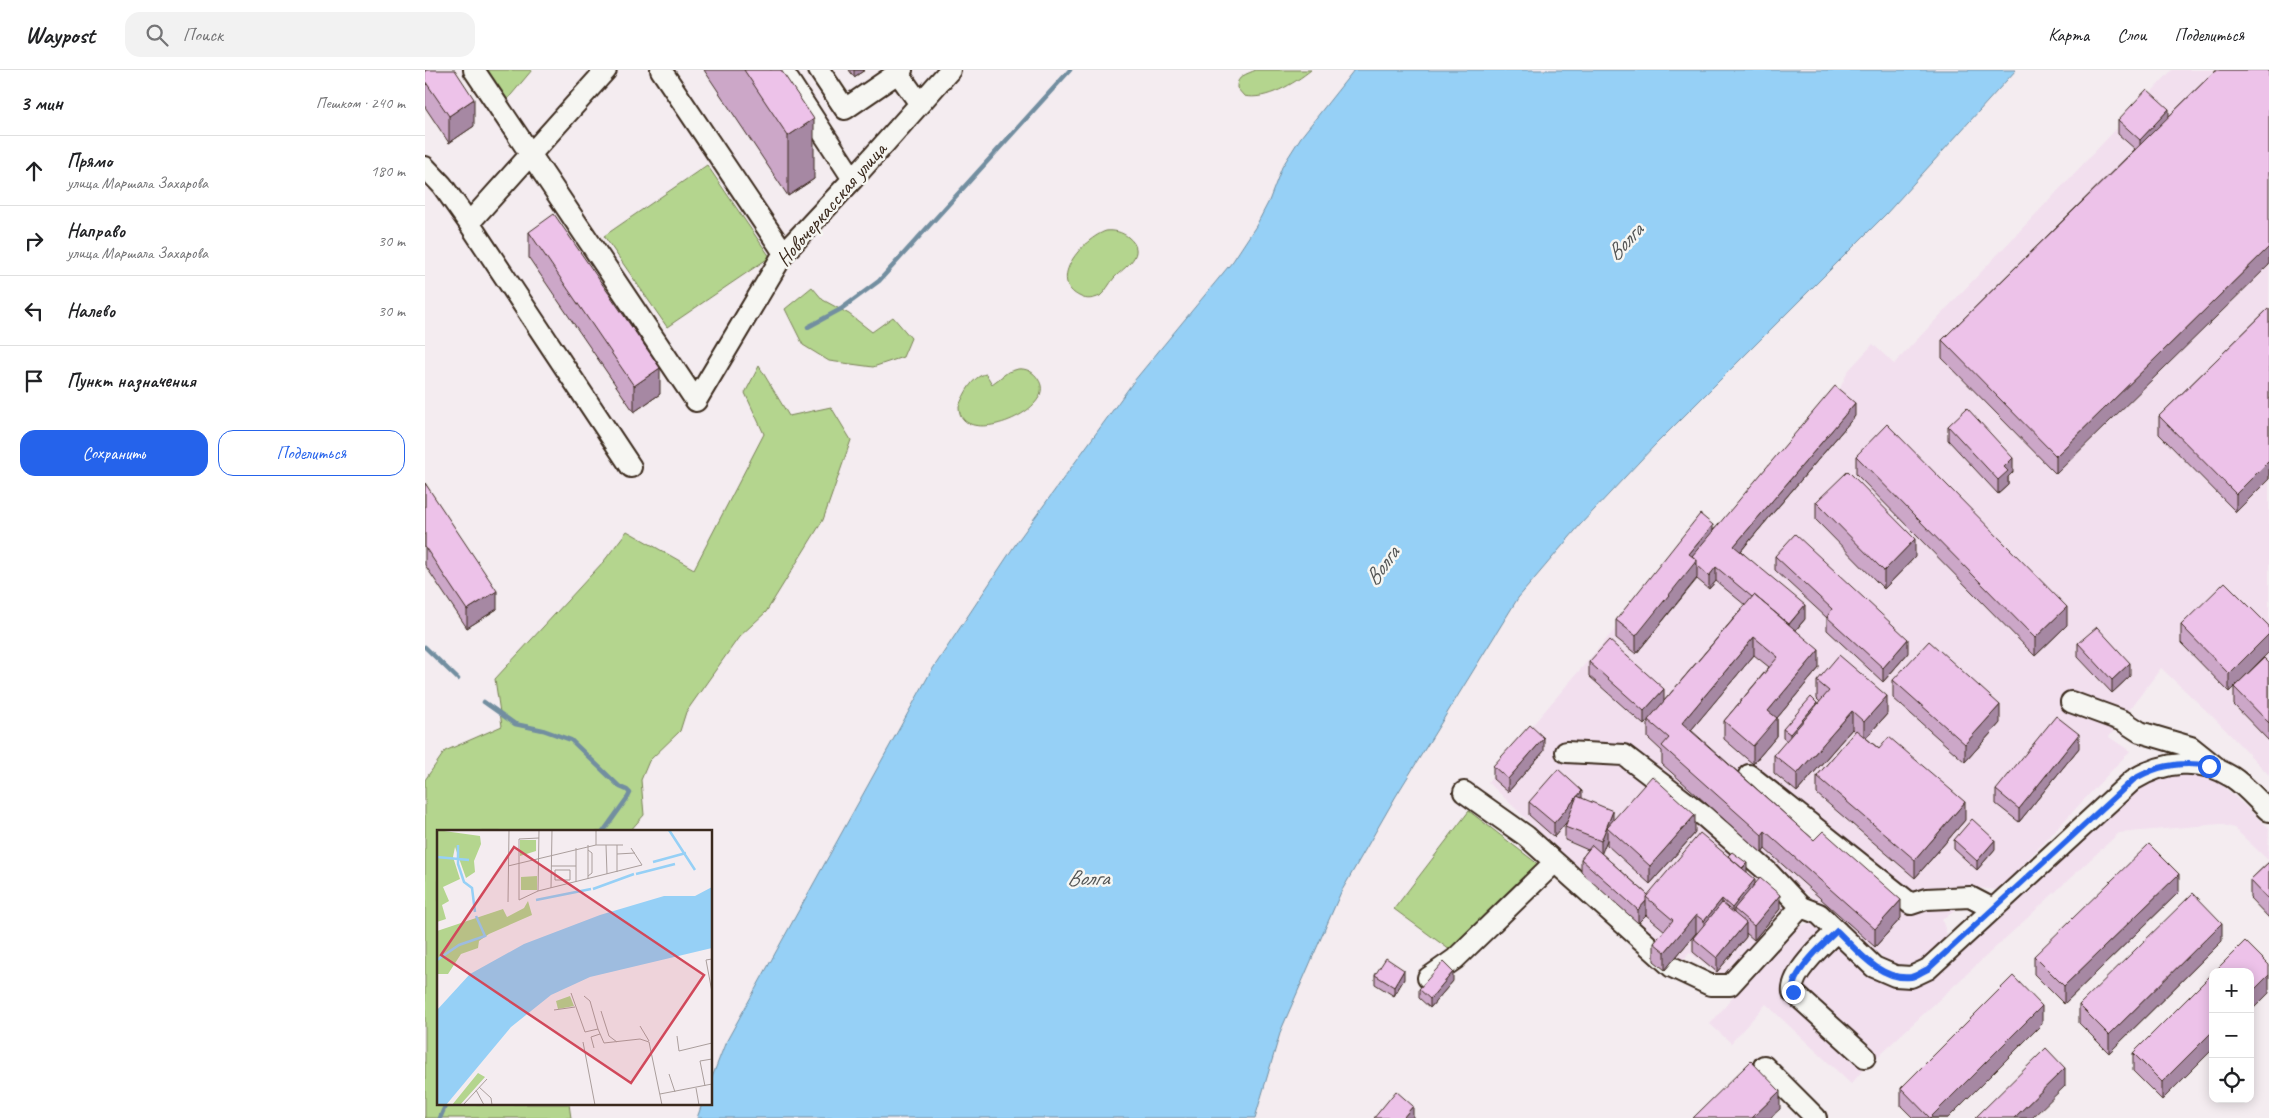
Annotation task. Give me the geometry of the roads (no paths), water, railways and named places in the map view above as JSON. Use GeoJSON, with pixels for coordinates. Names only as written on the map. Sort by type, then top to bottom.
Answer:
{"type":"FeatureCollection","features":[{"type":"Feature","properties":{"kind":"street"},"geometry":{"type":"LineString","coordinates":[[474,70],[531,155]]}},
{"type":"Feature","properties":{"kind":"street"},"geometry":{"type":"LineString","coordinates":[[469,223],[606,70]]}},
{"type":"Feature","properties":{"kind":"street"},"geometry":{"type":"LineString","coordinates":[[661,70],[784,252]]}},
{"type":"Feature","properties":{"kind":"street"},"geometry":{"type":"LineString","coordinates":[[782,70],[853,180]]}},
{"type":"Feature","properties":{"kind":"street"},"geometry":{"type":"LineString","coordinates":[[819,70],[845,109],[900,71],[920,104]]}},
{"type":"Feature","properties":{"kind":"street","name":"Новочеркасская улица"},"geometry":{"type":"LineString","coordinates":[[531,155],[696,400],[784,252],[853,180],[950,70]]}},
{"type":"Feature","properties":{"kind":"street"},"geometry":{"type":"LineString","coordinates":[[425,167],[443,185],[631,467]]}},
{"type":"Feature","properties":{"kind":"street"},"geometry":{"type":"LineString","coordinates":[[2071,702],[2123,721],[2140,732],[2191,747],[2221,771],[2242,784],[2269,811]]}},
{"type":"Feature","properties":{"kind":"street"},"geometry":{"type":"LineString","coordinates":[[1566,752],[1624,755],[1705,817],[1768,872],[1801,907],[1819,914],[1874,967],[1895,976],[1911,977],[1928,969],[2128,785],[2144,773],[2163,766],[2183,763],[2196,764],[2221,771]]}},
{"type":"Feature","properties":{"kind":"street"},"geometry":{"type":"LineString","coordinates":[[1749,775],[1911,904],[1926,900],[1970,897],[1993,909]]}},
{"type":"Feature","properties":{"kind":"street"},"geometry":{"type":"LineString","coordinates":[[1464,792],[1526,836],[1672,967],[1710,986],[1729,985],[1801,907]]}},
{"type":"Feature","properties":{"kind":"street"},"geometry":{"type":"LineString","coordinates":[[1428,978],[1455,959],[1555,862]]}},
{"type":"Feature","properties":{"kind":"street"},"geometry":{"type":"LineString","coordinates":[[1837,931],[1799,973],[1792,986],[1793,992],[1865,1057]]}},
{"type":"Feature","properties":{"kind":"street"},"geometry":{"type":"LineString","coordinates":[[1764,1066],[1816,1118]]}},
{"type":"Feature","properties":{"kind":"water","name":"Волга"},"geometry":{"type":"Polygon","coordinates":[[[1354,70],[2016,70],[1886,214],[1654,446],[1580,525],[1518,598],[1396,796],[1341,892],[1281,1030],[1255,1118],[697,1118],[701,1106],[713,1106],[713,1075],[725,1044],[930,673],[1017,542],[1134,381],[1233,261],[1256,226],[1269,201],[1282,167],[1301,137],[1354,70]]]}},
{"type":"Feature","properties":{"kind":"waterway"},"geometry":{"type":"LineString","coordinates":[[808,327],[841,309],[879,281],[1070,70]]}},
{"type":"Feature","properties":{"kind":"waterway"},"geometry":{"type":"LineString","coordinates":[[425,647],[458,679]]}},
{"type":"Feature","properties":{"kind":"waterway"},"geometry":{"type":"LineString","coordinates":[[484,702],[515,724],[543,730],[571,740],[620,787],[630,793],[604,830]]}},
{"type":"Feature","properties":{"kind":"waterway"},"geometry":{"type":"LineString","coordinates":[[440,1118],[445,1106]]}}]}
